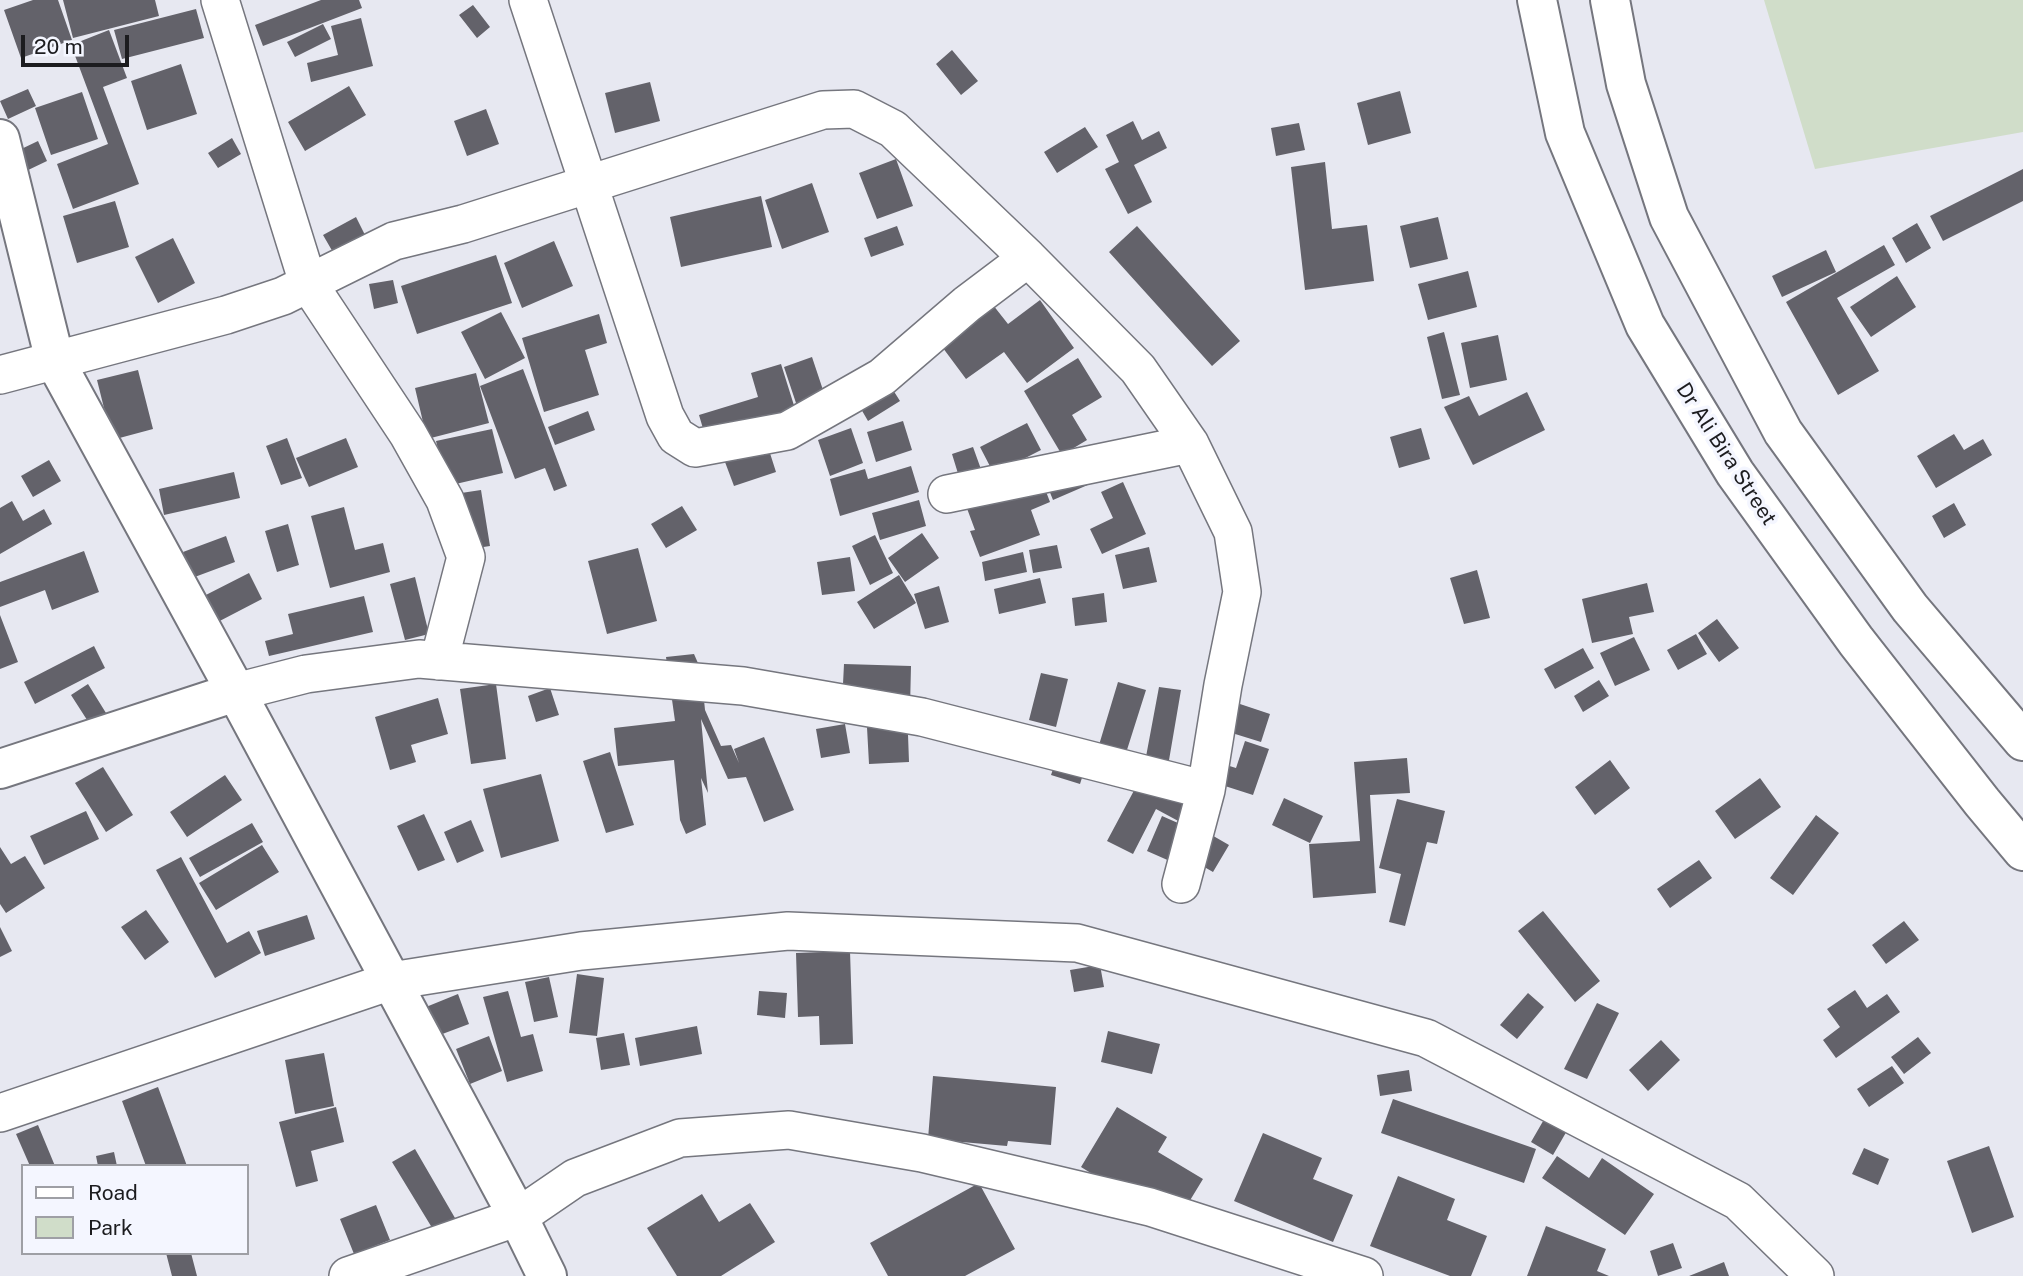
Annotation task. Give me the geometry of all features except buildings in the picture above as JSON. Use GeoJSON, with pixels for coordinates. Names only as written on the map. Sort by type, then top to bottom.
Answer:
{"type":"FeatureCollection","features":[{"type":"Feature","properties":{"kind":"main road","name":"Dr Ali Bira Street"},"geometry":{"type":"LineString","coordinates":[[1537,0],[1565,133],[1645,325],[1735,473],[1767,518],[1856,641],[1982,803],[2023,851]]}},
{"type":"Feature","properties":{"kind":"main road"},"geometry":{"type":"LineString","coordinates":[[1611,0],[1626,84],[1669,217],[1783,432],[1910,608],[2023,741]]}},
{"type":"Feature","properties":{"kind":"main road"},"geometry":{"type":"LineString","coordinates":[[0,139],[55,362],[236,692],[518,1217],[547,1276]]}},
{"type":"Feature","properties":{"kind":"main road"},"geometry":{"type":"LineString","coordinates":[[0,769],[236,692]]}},
{"type":"Feature","properties":{"kind":"street"},"geometry":{"type":"LineString","coordinates":[[220,0],[309,283],[408,434],[445,500],[466,557],[439,661]]}},
{"type":"Feature","properties":{"kind":"street"},"geometry":{"type":"LineString","coordinates":[[528,0],[665,416],[676,436],[695,448],[787,430],[870,384],[1028,258]]}},
{"type":"Feature","properties":{"kind":"street"},"geometry":{"type":"LineString","coordinates":[[0,375],[226,315],[283,296],[394,241],[463,224],[823,110],[854,109],[893,129],[1028,258],[1138,369],[1189,444],[1233,532],[1242,592],[1206,790],[1181,884]]}},
{"type":"Feature","properties":{"kind":"street"},"geometry":{"type":"LineString","coordinates":[[947,494],[1189,444]]}},
{"type":"Feature","properties":{"kind":"street"},"geometry":{"type":"LineString","coordinates":[[236,692],[306,674],[419,659],[743,686],[922,717],[1206,790]]}},
{"type":"Feature","properties":{"kind":"street"},"geometry":{"type":"LineString","coordinates":[[0,1113],[391,981],[581,951],[788,931],[1077,943],[1426,1038],[1738,1200],[1815,1276]]}},
{"type":"Feature","properties":{"kind":"street"},"geometry":{"type":"LineString","coordinates":[[348,1276],[518,1217],[575,1178],[680,1138],[789,1130],[922,1153],[1150,1207],[1364,1276]]}},
{"type":"Feature","properties":{"kind":"green space"},"geometry":{"type":"Polygon","coordinates":[[[1764,0],[2023,0],[2023,132],[1815,169],[1764,0]]]}}]}
